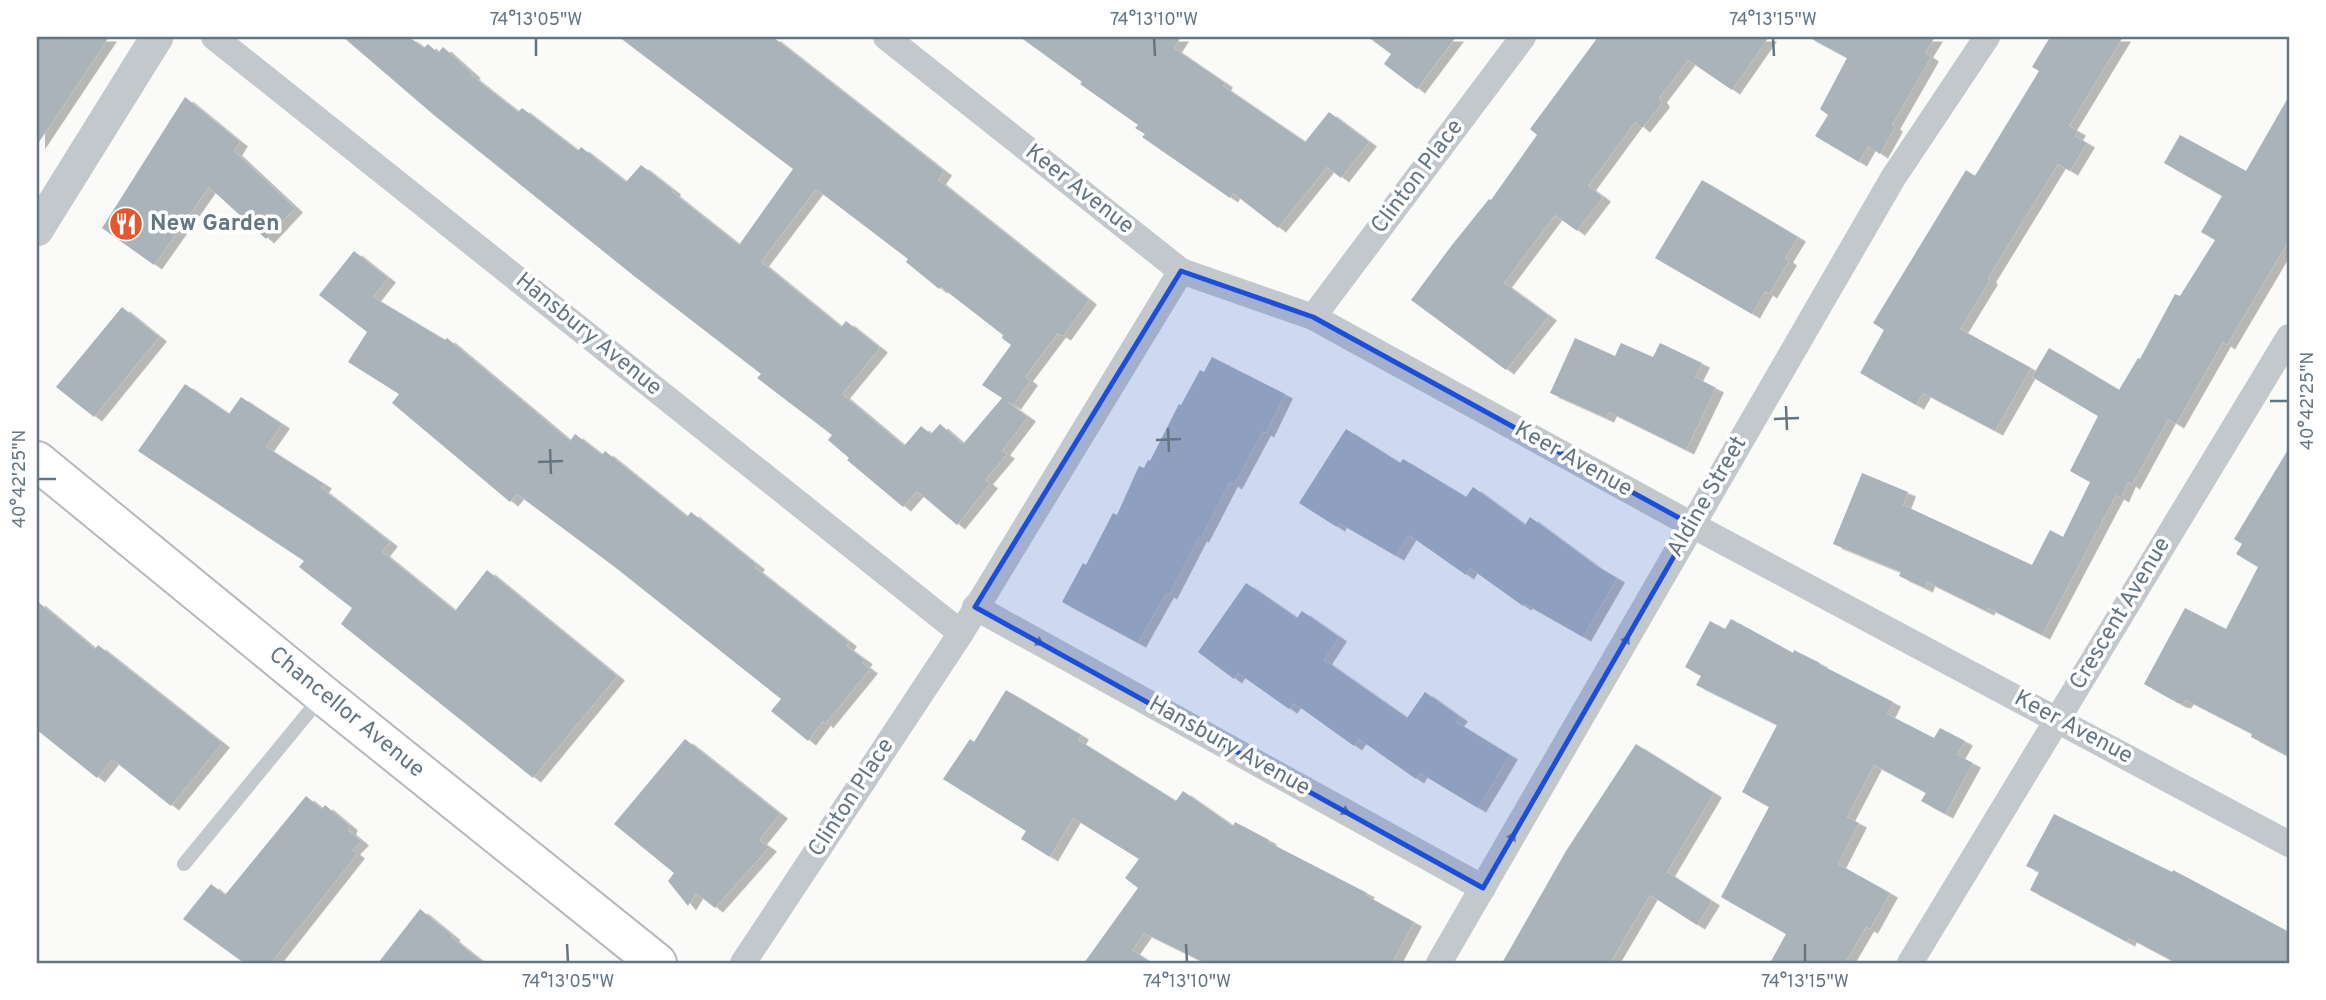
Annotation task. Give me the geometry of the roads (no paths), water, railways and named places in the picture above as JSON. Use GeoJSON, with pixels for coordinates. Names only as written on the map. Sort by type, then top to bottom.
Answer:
{"type":"FeatureCollection","features":[{"type":"Feature","properties":{"kind":"main road","name":"Chancellor Avenue"},"geometry":{"type":"LineString","coordinates":[[37,461],[657,963]]}},
{"type":"Feature","properties":{"kind":"street"},"geometry":{"type":"LineString","coordinates":[[37,230],[157,37]]}},
{"type":"Feature","properties":{"kind":"street","name":"Hansbury Avenue"},"geometry":{"type":"LineString","coordinates":[[215,37],[961,633]]}},
{"type":"Feature","properties":{"kind":"street","name":"Keer Avenue"},"geometry":{"type":"LineString","coordinates":[[886,37],[1181,271],[1313,317],[1692,525],[2289,844]]}},
{"type":"Feature","properties":{"kind":"street","name":"Clinton Place"},"geometry":{"type":"LineString","coordinates":[[1313,317],[1523,37]]}},
{"type":"Feature","properties":{"kind":"street","name":"Aldine Street"},"geometry":{"type":"LineString","coordinates":[[1439,963],[1893,178],[1987,37]]}},
{"type":"Feature","properties":{"kind":"street"},"geometry":{"type":"LineString","coordinates":[[975,607],[1181,271]]}},
{"type":"Feature","properties":{"kind":"street","name":"Crescent Avenue"},"geometry":{"type":"LineString","coordinates":[[1910,963],[2289,337]]}},
{"type":"Feature","properties":{"kind":"street","name":"Hansbury Avenue"},"geometry":{"type":"LineString","coordinates":[[975,607],[1483,888]]}},
{"type":"Feature","properties":{"kind":"street","name":"Clinton Place"},"geometry":{"type":"LineString","coordinates":[[743,963],[961,633],[975,607]]}},
{"type":"Feature","properties":{"kind":"lane"},"geometry":{"type":"LineString","coordinates":[[184,864],[323,695]]}},
{"type":"Feature","properties":{"kind":"place","name":"New Garden"},"geometry":{"type":"Point","coordinates":[126,224]}}]}
